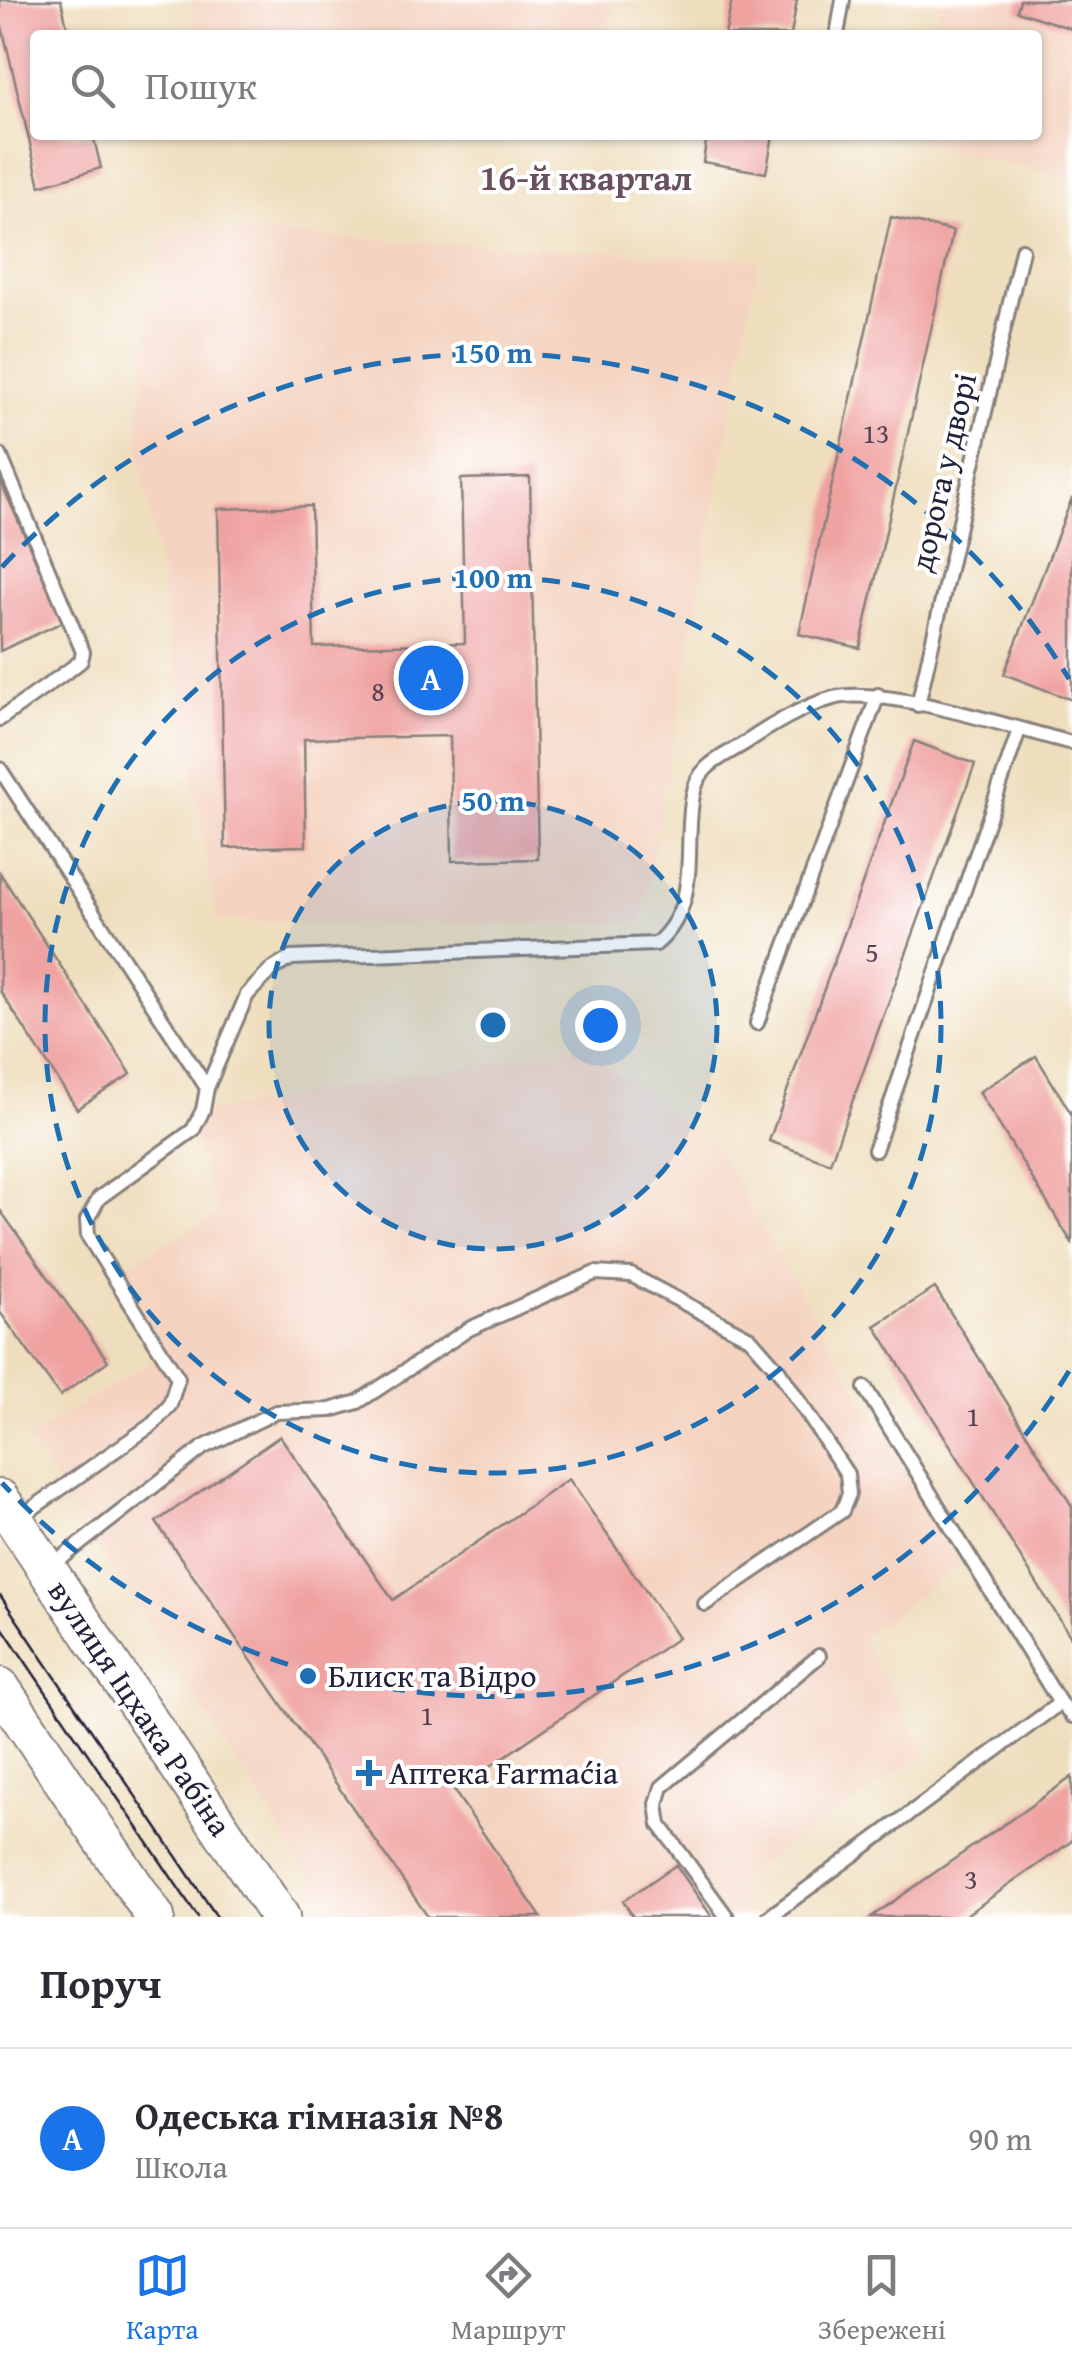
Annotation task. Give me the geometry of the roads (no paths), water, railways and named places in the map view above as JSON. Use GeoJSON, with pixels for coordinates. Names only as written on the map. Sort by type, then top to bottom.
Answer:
{"type":"FeatureCollection","features":[{"type":"Feature","properties":{"kind":"main road","name":"вулиця Іцхака Рабіна"},"geometry":{"type":"LineString","coordinates":[[8,1510],[280,1917]]}},
{"type":"Feature","properties":{"kind":"main road"},"geometry":{"type":"LineString","coordinates":[[0,1687],[155,1917]]}},
{"type":"Feature","properties":{"kind":"lane"},"geometry":{"type":"LineString","coordinates":[[838,30],[843,0]]}},
{"type":"Feature","properties":{"kind":"lane","name":"дорога у дворі"},"geometry":{"type":"LineString","coordinates":[[918,706],[1022,250]]}},
{"type":"Feature","properties":{"kind":"lane"},"geometry":{"type":"LineString","coordinates":[[0,455],[82,643],[81,660],[0,718]]}},
{"type":"Feature","properties":{"kind":"lane"},"geometry":{"type":"LineString","coordinates":[[757,1023],[878,696]]}},
{"type":"Feature","properties":{"kind":"lane"},"geometry":{"type":"LineString","coordinates":[[8,1510],[154,1424],[170,1405],[178,1378],[88,1236],[87,1220],[99,1198],[193,1130],[203,1110],[206,1088],[246,995],[271,970],[291,958],[656,944],[672,930],[685,905],[693,794],[700,773],[778,721],[834,698],[878,696],[1072,742]]}},
{"type":"Feature","properties":{"kind":"lane"},"geometry":{"type":"LineString","coordinates":[[875,1150],[1019,730]]}},
{"type":"Feature","properties":{"kind":"lane"},"geometry":{"type":"LineString","coordinates":[[0,769],[206,1088]]}},
{"type":"Feature","properties":{"kind":"lane"},"geometry":{"type":"LineString","coordinates":[[48,1569],[204,1447],[276,1412],[330,1410],[358,1402],[469,1329],[595,1273],[631,1274],[750,1338],[779,1371],[847,1474],[848,1494],[842,1511],[705,1604]]}},
{"type":"Feature","properties":{"kind":"lane"},"geometry":{"type":"LineString","coordinates":[[866,1388],[1060,1703],[1072,1716]]}},
{"type":"Feature","properties":{"kind":"lane"},"geometry":{"type":"LineString","coordinates":[[727,1917],[660,1825],[657,1804],[662,1787],[820,1656]]}},
{"type":"Feature","properties":{"kind":"lane"},"geometry":{"type":"LineString","coordinates":[[769,1917],[1060,1703]]}},
{"type":"Feature","properties":{"kind":"tram line"},"geometry":{"type":"LineString","coordinates":[[0,1595],[217,1917]]}},
{"type":"Feature","properties":{"kind":"tram line"},"geometry":{"type":"LineString","coordinates":[[0,1624],[198,1917]]}},
{"type":"Feature","properties":{"kind":"place","name":"Одеська гімназія №8"},"geometry":{"type":"Point","coordinates":[431,678]}},
{"type":"Feature","properties":{"kind":"place","name":"Блиск та Відро"},"geometry":{"type":"Point","coordinates":[308,1676]}},
{"type":"Feature","properties":{"kind":"place","name":"Аптека Farmaćia"},"geometry":{"type":"Point","coordinates":[369,1773]}},
{"type":"Feature","properties":{"kind":"district","name":"16-й квартал"},"geometry":{"type":"Point","coordinates":[586,178]}}]}
